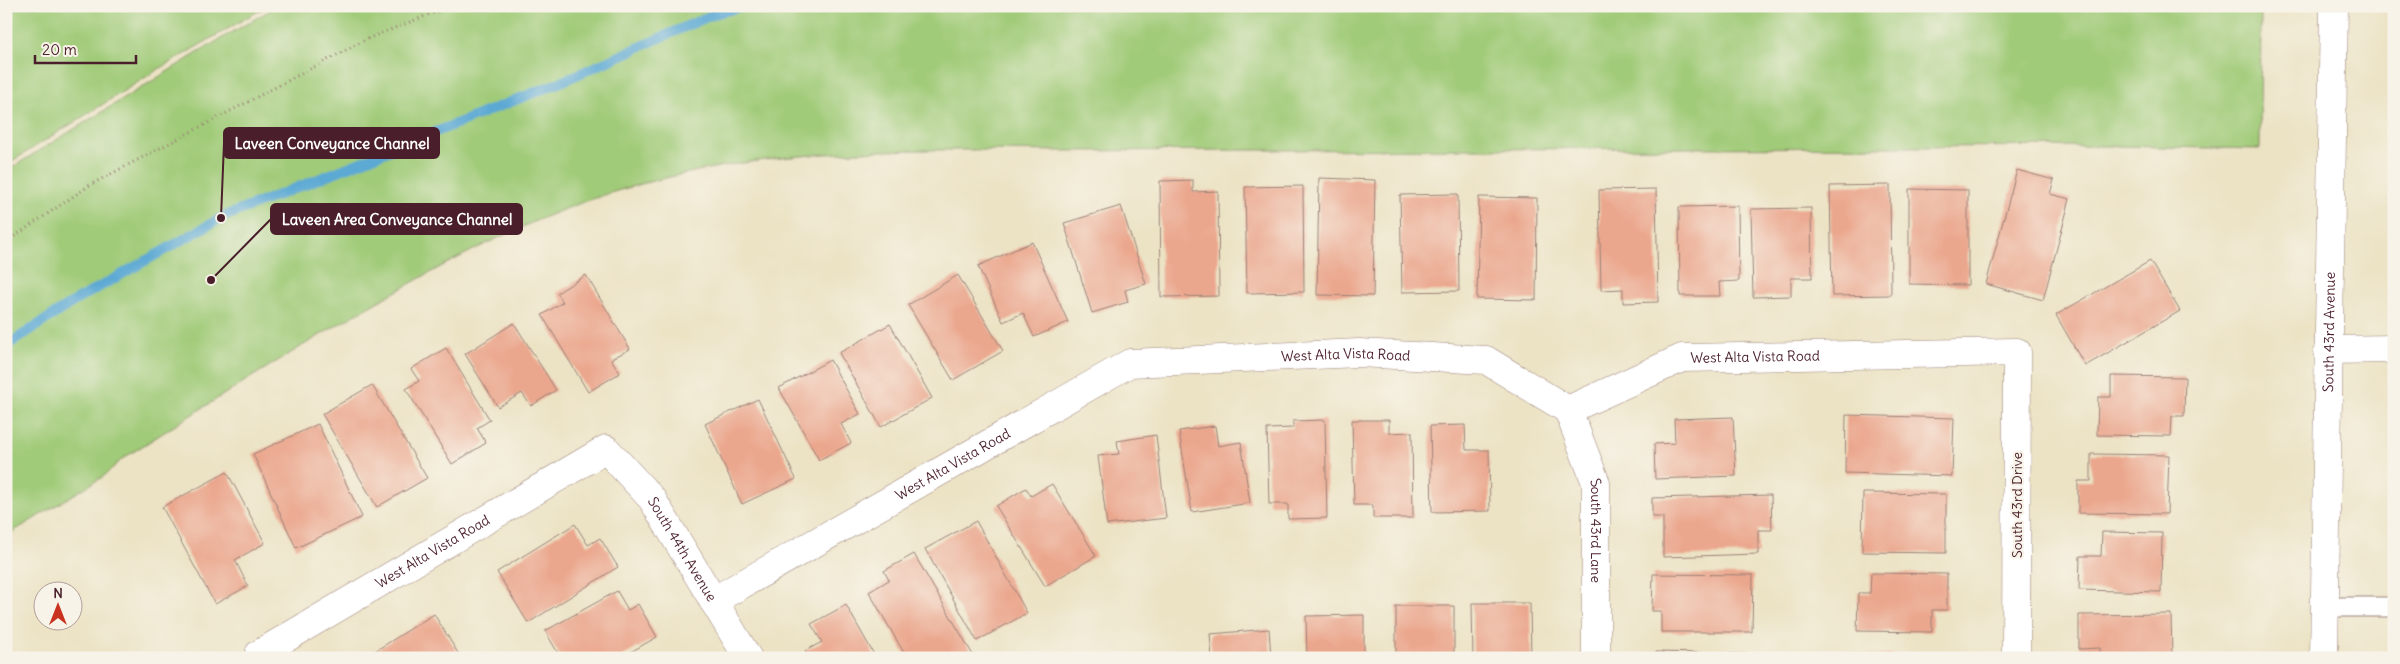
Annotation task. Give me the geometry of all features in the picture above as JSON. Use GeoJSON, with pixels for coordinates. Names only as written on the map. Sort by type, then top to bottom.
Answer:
{"type":"FeatureCollection","features":[{"type":"Feature","properties":{"kind":"street","name":"South 43rd Avenue"},"geometry":{"type":"LineString","coordinates":[[2324,658],[2334,6]]}},
{"type":"Feature","properties":{"kind":"street"},"geometry":{"type":"LineString","coordinates":[[2328,350],[2394,350]]}},
{"type":"Feature","properties":{"kind":"street","name":"West Alta Vista Road"},"geometry":{"type":"LineString","coordinates":[[713,601],[1130,363],[1359,353],[1486,360],[1568,410],[1682,358],[2017,352]]}},
{"type":"Feature","properties":{"kind":"street","name":"South 43rd Drive"},"geometry":{"type":"LineString","coordinates":[[2016,658],[2017,352]]}},
{"type":"Feature","properties":{"kind":"street","name":"South 43rd Lane"},"geometry":{"type":"LineString","coordinates":[[1568,410],[1596,483],[1596,658]]}},
{"type":"Feature","properties":{"kind":"street","name":"West Alta Vista Road"},"geometry":{"type":"LineString","coordinates":[[260,656],[606,449]]}},
{"type":"Feature","properties":{"kind":"street","name":"South 44th Avenue"},"geometry":{"type":"LineString","coordinates":[[606,449],[652,499],[748,658]]}},
{"type":"Feature","properties":{"kind":"lane"},"geometry":{"type":"LineString","coordinates":[[2324,607],[2394,607]]}},
{"type":"Feature","properties":{"kind":"path"},"geometry":{"type":"LineString","coordinates":[[6,242],[99,181],[369,38],[451,6]]}},
{"type":"Feature","properties":{"kind":"green space"},"geometry":{"type":"Polygon","coordinates":[[[6,6],[267,6],[162,67],[6,165],[6,6]]]}},
{"type":"Feature","properties":{"kind":"green space"},"geometry":{"type":"Polygon","coordinates":[[[277,6],[2261,6],[2260,149],[2115,146],[1061,151],[908,150],[808,155],[708,169],[657,180],[562,210],[502,236],[442,266],[266,368],[122,459],[104,476],[6,536],[6,171],[277,6]]]}},
{"type":"Feature","properties":{"kind":"building"},"geometry":{"type":"Polygon","coordinates":[[[2017,170],[2054,180],[2050,194],[2070,199],[2043,300],[1986,284],[2017,170]]]}},
{"type":"Feature","properties":{"kind":"building"},"geometry":{"type":"Polygon","coordinates":[[[1319,178],[1375,180],[1373,296],[1317,295],[1319,178]]]}},
{"type":"Feature","properties":{"kind":"building"},"geometry":{"type":"Polygon","coordinates":[[[1193,180],[1193,192],[1218,191],[1219,296],[1161,297],[1160,181],[1193,180]]]}},
{"type":"Feature","properties":{"kind":"building"},"geometry":{"type":"Polygon","coordinates":[[[1890,185],[1891,295],[1832,296],[1830,186],[1890,185]]]}},
{"type":"Feature","properties":{"kind":"building"},"geometry":{"type":"Polygon","coordinates":[[[1303,186],[1304,292],[1247,293],[1245,187],[1303,186]]]}},
{"type":"Feature","properties":{"kind":"building"},"geometry":{"type":"Polygon","coordinates":[[[1656,189],[1658,302],[1623,303],[1623,289],[1601,290],[1599,190],[1656,189]]]}},
{"type":"Feature","properties":{"kind":"building"},"geometry":{"type":"Polygon","coordinates":[[[1909,189],[1968,190],[1968,285],[1909,284],[1909,189]]]}},
{"type":"Feature","properties":{"kind":"building"},"geometry":{"type":"Polygon","coordinates":[[[1458,194],[1459,291],[1402,292],[1400,195],[1458,194]]]}},
{"type":"Feature","properties":{"kind":"building"},"geometry":{"type":"Polygon","coordinates":[[[1479,197],[1537,198],[1536,300],[1477,299],[1479,197]]]}},
{"type":"Feature","properties":{"kind":"building"},"geometry":{"type":"Polygon","coordinates":[[[1121,206],[1146,284],[1125,290],[1128,302],[1092,313],[1064,223],[1121,206]]]}},
{"type":"Feature","properties":{"kind":"building"},"geometry":{"type":"Polygon","coordinates":[[[1738,206],[1739,281],[1719,282],[1720,296],[1680,296],[1679,207],[1738,206]]]}},
{"type":"Feature","properties":{"kind":"building"},"geometry":{"type":"Polygon","coordinates":[[[1811,208],[1812,278],[1791,278],[1791,296],[1753,297],[1751,209],[1811,208]]]}},
{"type":"Feature","properties":{"kind":"building"},"geometry":{"type":"Polygon","coordinates":[[[1032,242],[1068,322],[1034,337],[1023,313],[1003,322],[978,266],[1032,242]]]}},
{"type":"Feature","properties":{"kind":"building"},"geometry":{"type":"Polygon","coordinates":[[[2150,261],[2180,311],[2085,366],[2056,315],[2150,261]]]}},
{"type":"Feature","properties":{"kind":"building"},"geometry":{"type":"Polygon","coordinates":[[[586,275],[630,349],[611,359],[620,373],[588,392],[542,315],[563,302],[557,293],[586,275]]]}},
{"type":"Feature","properties":{"kind":"building"},"geometry":{"type":"Polygon","coordinates":[[[958,275],[1003,351],[953,380],[908,305],[958,275]]]}},
{"type":"Feature","properties":{"kind":"building"},"geometry":{"type":"Polygon","coordinates":[[[514,323],[556,390],[531,406],[522,393],[498,407],[465,354],[514,323]]]}},
{"type":"Feature","properties":{"kind":"building"},"geometry":{"type":"Polygon","coordinates":[[[890,324],[932,398],[881,427],[839,353],[890,324]]]}},
{"type":"Feature","properties":{"kind":"building"},"geometry":{"type":"Polygon","coordinates":[[[446,348],[490,420],[477,428],[486,443],[452,464],[406,389],[419,381],[411,369],[446,348]]]}},
{"type":"Feature","properties":{"kind":"building"},"geometry":{"type":"Polygon","coordinates":[[[830,360],[860,414],[841,424],[851,443],[819,460],[779,388],[830,360]]]}},
{"type":"Feature","properties":{"kind":"building"},"geometry":{"type":"Polygon","coordinates":[[[2111,376],[2185,377],[2184,416],[2172,416],[2171,436],[2097,435],[2098,397],[2111,397],[2111,376]]]}},
{"type":"Feature","properties":{"kind":"building"},"geometry":{"type":"Polygon","coordinates":[[[372,385],[427,478],[377,507],[322,414],[372,385]]]}},
{"type":"Feature","properties":{"kind":"building"},"geometry":{"type":"Polygon","coordinates":[[[758,399],[796,479],[742,504],[705,424],[758,399]]]}},
{"type":"Feature","properties":{"kind":"building"},"geometry":{"type":"Polygon","coordinates":[[[1846,415],[1954,418],[1952,476],[1845,473],[1846,415]]]}},
{"type":"Feature","properties":{"kind":"building"},"geometry":{"type":"Polygon","coordinates":[[[1733,417],[1736,476],[1655,479],[1654,444],[1675,443],[1674,419],[1733,417]]]}},
{"type":"Feature","properties":{"kind":"building"},"geometry":{"type":"Polygon","coordinates":[[[1325,420],[1327,518],[1288,519],[1288,504],[1269,504],[1267,429],[1293,428],[1293,421],[1325,420]]]}},
{"type":"Feature","properties":{"kind":"building"},"geometry":{"type":"Polygon","coordinates":[[[1352,420],[1389,420],[1389,433],[1412,432],[1413,518],[1373,518],[1373,505],[1354,505],[1352,420]]]}},
{"type":"Feature","properties":{"kind":"building"},"geometry":{"type":"Polygon","coordinates":[[[318,424],[362,517],[296,548],[253,454],[318,424]]]}},
{"type":"Feature","properties":{"kind":"building"},"geometry":{"type":"Polygon","coordinates":[[[1465,425],[1466,450],[1489,450],[1490,511],[1432,512],[1430,426],[1465,425]]]}},
{"type":"Feature","properties":{"kind":"building"},"geometry":{"type":"Polygon","coordinates":[[[1215,426],[1218,446],[1241,442],[1250,503],[1192,512],[1179,431],[1215,426]]]}},
{"type":"Feature","properties":{"kind":"building"},"geometry":{"type":"Polygon","coordinates":[[[1156,435],[1166,518],[1107,525],[1098,456],[1119,454],[1117,441],[1156,435]]]}},
{"type":"Feature","properties":{"kind":"building"},"geometry":{"type":"Polygon","coordinates":[[[2091,454],[2169,455],[2167,514],[2078,513],[2078,481],[2091,481],[2091,454]]]}},
{"type":"Feature","properties":{"kind":"building"},"geometry":{"type":"Polygon","coordinates":[[[227,472],[265,543],[235,560],[248,586],[215,604],[162,507],[227,472]]]}},
{"type":"Feature","properties":{"kind":"building"},"geometry":{"type":"Polygon","coordinates":[[[1052,484],[1096,556],[1045,586],[996,506],[1026,488],[1031,496],[1052,484]]]}},
{"type":"Feature","properties":{"kind":"building"},"geometry":{"type":"Polygon","coordinates":[[[1863,493],[1946,494],[1946,553],[1862,552],[1863,493]]]}},
{"type":"Feature","properties":{"kind":"building"},"geometry":{"type":"Polygon","coordinates":[[[1771,495],[1772,530],[1758,530],[1758,554],[1663,557],[1663,517],[1652,517],[1652,498],[1771,495]]]}},
{"type":"Feature","properties":{"kind":"building"},"geometry":{"type":"Polygon","coordinates":[[[976,521],[1027,613],[977,641],[925,549],[976,521]]]}},
{"type":"Feature","properties":{"kind":"building"},"geometry":{"type":"Polygon","coordinates":[[[575,524],[588,545],[600,538],[618,567],[528,623],[497,572],[575,524]]]}},
{"type":"Feature","properties":{"kind":"building"},"geometry":{"type":"Polygon","coordinates":[[[2102,532],[2162,533],[2161,592],[2079,590],[2080,556],[2101,556],[2102,532]]]}},
{"type":"Feature","properties":{"kind":"building"},"geometry":{"type":"Polygon","coordinates":[[[914,554],[973,655],[967,658],[907,658],[869,592],[889,580],[884,571],[914,554]]]}},
{"type":"Feature","properties":{"kind":"building"},"geometry":{"type":"Polygon","coordinates":[[[1871,573],[1947,574],[1947,610],[1932,610],[1932,632],[1857,631],[1858,593],[1870,593],[1871,573]]]}},
{"type":"Feature","properties":{"kind":"building"},"geometry":{"type":"Polygon","coordinates":[[[1653,574],[1753,575],[1752,632],[1661,632],[1661,611],[1652,611],[1653,574]]]}},
{"type":"Feature","properties":{"kind":"building"},"geometry":{"type":"Polygon","coordinates":[[[617,591],[628,610],[638,604],[657,637],[620,658],[561,658],[545,631],[617,591]]]}},
{"type":"Feature","properties":{"kind":"building"},"geometry":{"type":"Polygon","coordinates":[[[1472,603],[1530,603],[1531,658],[1473,658],[1472,603]]]}},
{"type":"Feature","properties":{"kind":"building"},"geometry":{"type":"Polygon","coordinates":[[[846,605],[876,658],[809,658],[805,651],[822,642],[811,624],[846,605]]]}},
{"type":"Feature","properties":{"kind":"building"},"geometry":{"type":"Polygon","coordinates":[[[1396,606],[1454,606],[1454,658],[1396,658],[1396,606]]]}},
{"type":"Feature","properties":{"kind":"building"},"geometry":{"type":"Polygon","coordinates":[[[434,614],[461,658],[364,658],[434,614]]]}},
{"type":"Feature","properties":{"kind":"building"},"geometry":{"type":"Polygon","coordinates":[[[2171,614],[2172,658],[2101,658],[2100,648],[2079,649],[2079,615],[2171,614]]]}},
{"type":"Feature","properties":{"kind":"building"},"geometry":{"type":"Polygon","coordinates":[[[1364,615],[1364,658],[1307,658],[1306,616],[1364,615]]]}},
{"type":"Feature","properties":{"kind":"building"},"geometry":{"type":"Polygon","coordinates":[[[1269,629],[1271,658],[1212,658],[1210,634],[1269,629]]]}},
{"type":"Feature","properties":{"kind":"building"},"geometry":{"type":"Polygon","coordinates":[[[1656,652],[1753,654],[1753,658],[1656,658],[1656,652]]]}},
{"type":"Feature","properties":{"kind":"building"},"geometry":{"type":"Polygon","coordinates":[[[1835,654],[1947,656],[1947,658],[1835,658],[1835,654]]]}},
{"type":"Feature","properties":{"kind":"waterway"},"geometry":{"type":"LineString","coordinates":[[6,346],[73,302],[221,218],[563,81],[714,14],[744,6]]}},
{"type":"Feature","properties":{"kind":"place","name":"Laveen Conveyance Channel"},"geometry":{"type":"Point","coordinates":[221,218]}},
{"type":"Feature","properties":{"kind":"place","name":"Laveen Area Conveyance Channel"},"geometry":{"type":"Point","coordinates":[211,280]}}]}
